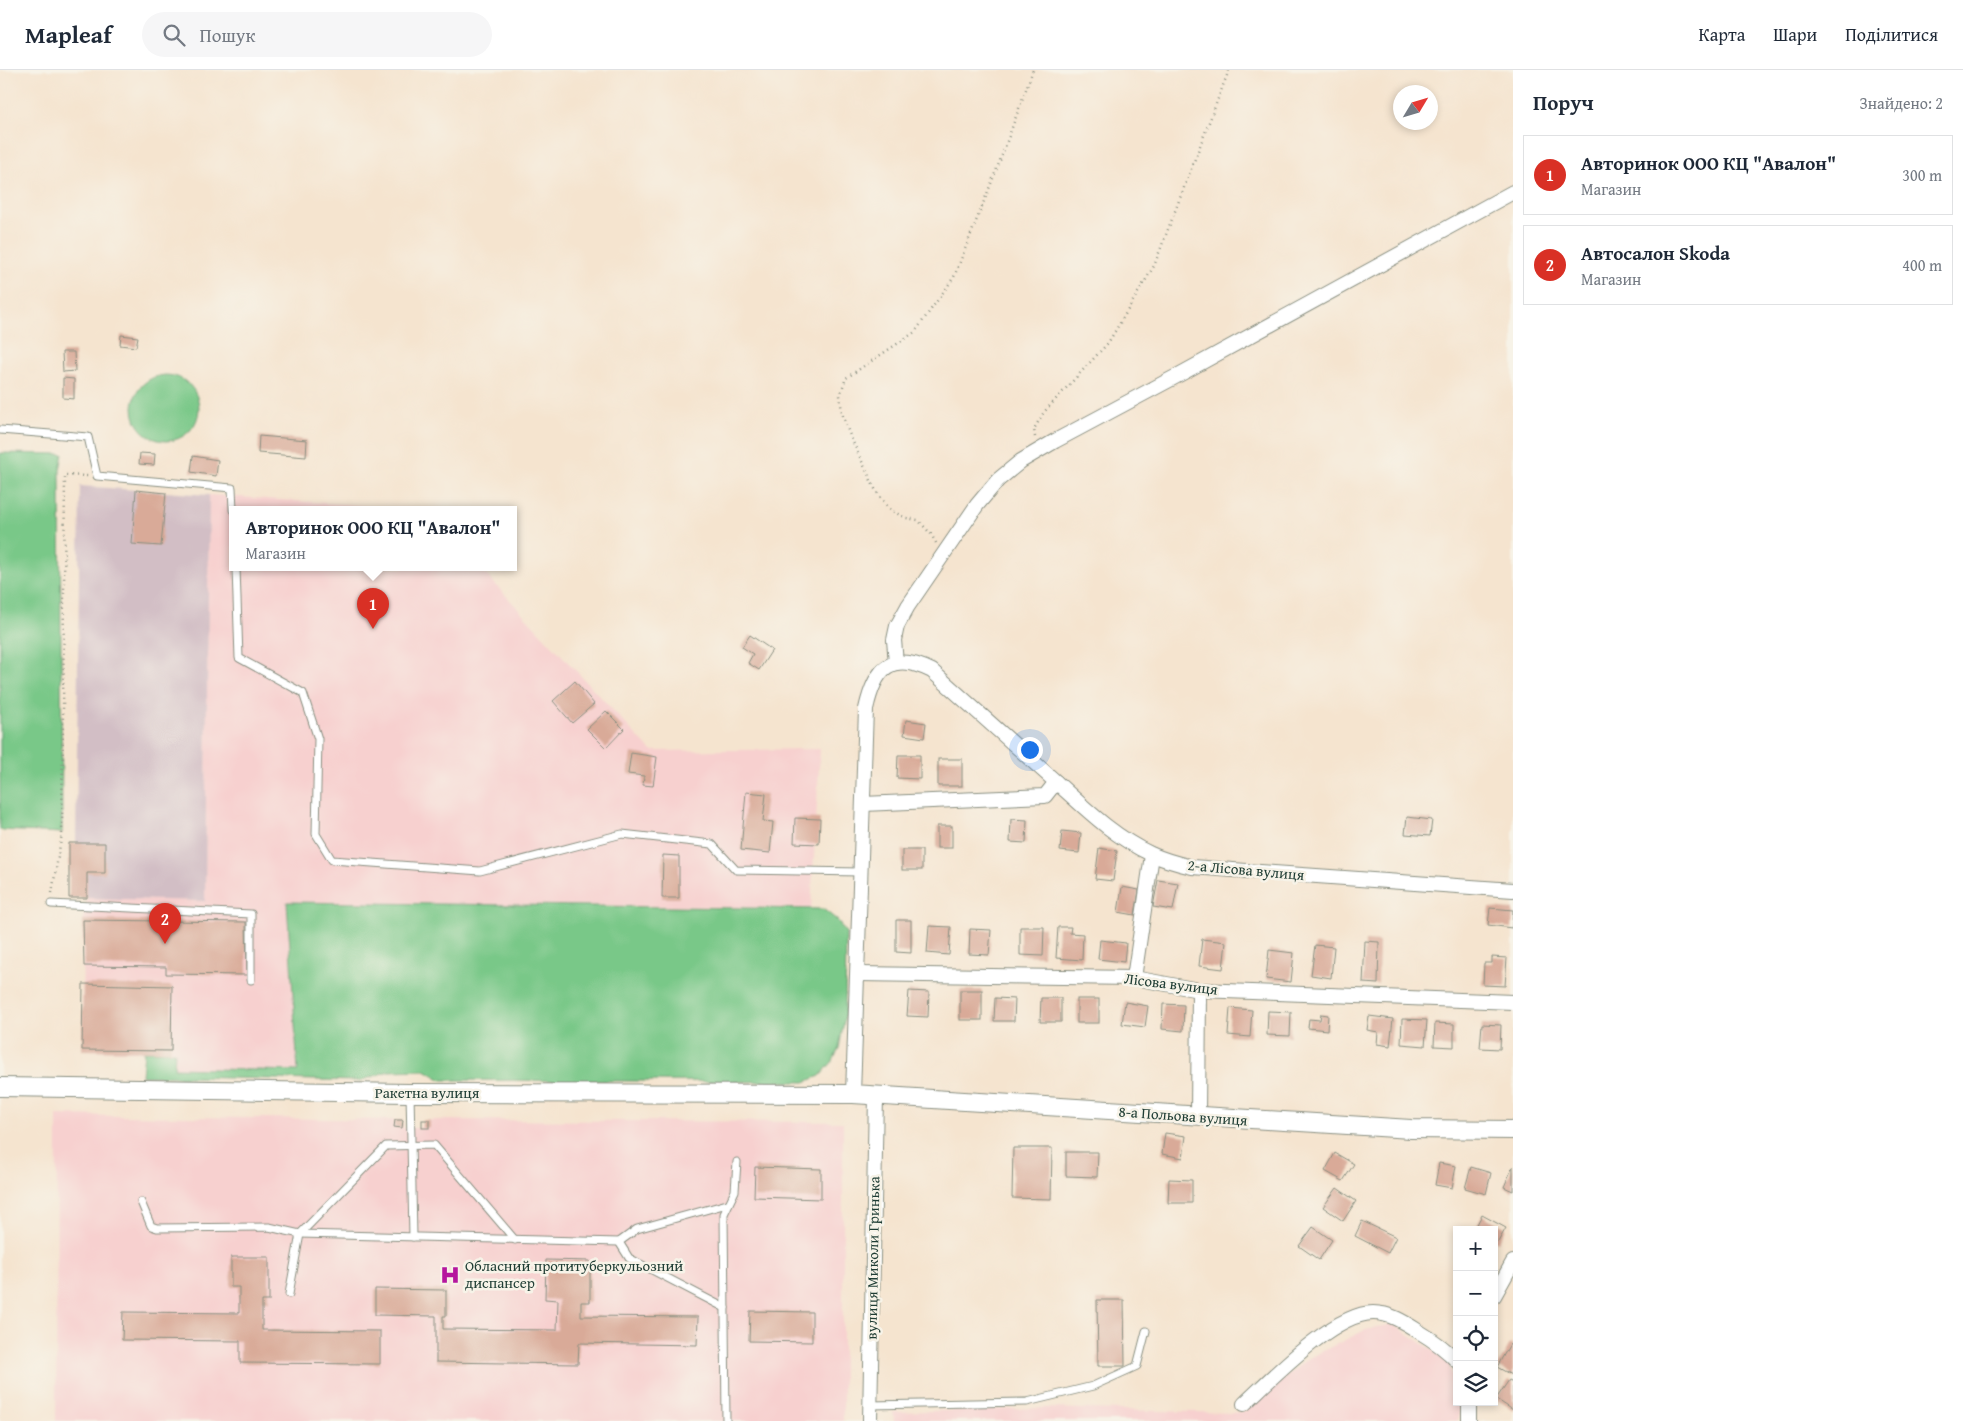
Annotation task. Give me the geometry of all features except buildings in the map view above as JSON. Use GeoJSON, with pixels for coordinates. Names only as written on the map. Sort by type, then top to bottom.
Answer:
{"type":"FeatureCollection","features":[{"type":"Feature","properties":{"kind":"street"},"geometry":{"type":"LineString","coordinates":[[853,1094],[866,709],[877,677],[883,670],[896,663],[894,640],[897,626],[908,606],[977,505],[998,480],[1021,461],[1036,452],[1513,192]]}},
{"type":"Feature","properties":{"kind":"street","name":"2-а Лісова вулиця"},"geometry":{"type":"LineString","coordinates":[[896,663],[909,662],[932,671],[1100,822],[1125,840],[1152,855],[1192,868],[1513,890]]}},
{"type":"Feature","properties":{"kind":"street"},"geometry":{"type":"LineString","coordinates":[[863,804],[1046,796],[1056,782]]}},
{"type":"Feature","properties":{"kind":"street"},"geometry":{"type":"LineString","coordinates":[[1134,978],[1152,855]]}},
{"type":"Feature","properties":{"kind":"street","name":"Лісова вулиця"},"geometry":{"type":"LineString","coordinates":[[858,974],[1134,978],[1199,990],[1513,1002]]}},
{"type":"Feature","properties":{"kind":"street"},"geometry":{"type":"LineString","coordinates":[[1198,1117],[1199,990]]}},
{"type":"Feature","properties":{"kind":"street","name":"Ракетна вулиця"},"geometry":{"type":"LineString","coordinates":[[0,1086],[410,1093],[853,1094]]}},
{"type":"Feature","properties":{"kind":"street","name":"8-а Польова вулиця"},"geometry":{"type":"LineString","coordinates":[[853,1094],[1411,1129],[1513,1130]]}},
{"type":"Feature","properties":{"kind":"street","name":"вулиця Миколи Гринька"},"geometry":{"type":"LineString","coordinates":[[870,1421],[876,1095]]}},
{"type":"Feature","properties":{"kind":"street"},"geometry":{"type":"LineString","coordinates":[[1498,1289],[1513,1262]]}},
{"type":"Feature","properties":{"kind":"street"},"geometry":{"type":"LineString","coordinates":[[1244,1404],[1293,1359],[1330,1330],[1352,1319],[1371,1313],[1386,1314],[1400,1320],[1446,1348],[1453,1356]]}},
{"type":"Feature","properties":{"kind":"street"},"geometry":{"type":"LineString","coordinates":[[1469,1406],[1469,1421]]}},
{"type":"Feature","properties":{"kind":"lane"},"geometry":{"type":"LineString","coordinates":[[0,430],[90,435],[97,476],[232,488],[233,506]]}},
{"type":"Feature","properties":{"kind":"lane"},"geometry":{"type":"LineString","coordinates":[[236,571],[239,658],[303,693],[318,739],[316,834],[332,860],[480,871],[622,834],[712,844],[736,870],[860,872]]}},
{"type":"Feature","properties":{"kind":"lane"},"geometry":{"type":"LineString","coordinates":[[51,904],[251,914],[251,980]]}},
{"type":"Feature","properties":{"kind":"lane"},"geometry":{"type":"LineString","coordinates":[[410,1093],[413,1237]]}},
{"type":"Feature","properties":{"kind":"lane"},"geometry":{"type":"LineString","coordinates":[[289,1294],[300,1234],[386,1146],[434,1145],[515,1240]]}},
{"type":"Feature","properties":{"kind":"lane"},"geometry":{"type":"LineString","coordinates":[[726,1421],[724,1214],[727,1204],[735,1191],[737,1162]]}},
{"type":"Feature","properties":{"kind":"lane"},"geometry":{"type":"LineString","coordinates":[[141,1202],[150,1226],[157,1228],[269,1227],[300,1234],[619,1242],[637,1229],[727,1204]]}},
{"type":"Feature","properties":{"kind":"lane"},"geometry":{"type":"LineString","coordinates":[[619,1242],[629,1258],[725,1308]]}},
{"type":"Feature","properties":{"kind":"lane"},"geometry":{"type":"LineString","coordinates":[[870,1405],[1027,1402],[1093,1386],[1137,1366],[1146,1331]]}},
{"type":"Feature","properties":{"kind":"path"},"geometry":{"type":"LineString","coordinates":[[943,555],[931,534],[918,520],[906,518],[890,510],[876,491],[850,436],[842,413],[840,395],[846,378],[916,332],[954,277],[998,166],[1033,70]]}},
{"type":"Feature","properties":{"kind":"path"},"geometry":{"type":"LineString","coordinates":[[1036,452],[1034,429],[1044,412],[1108,342],[1154,266],[1229,70]]}},
{"type":"Feature","properties":{"kind":"path"},"geometry":{"type":"LineString","coordinates":[[51,904],[62,833],[65,475],[97,476]]}},
{"type":"Feature","properties":{"kind":"shaded area"},"geometry":{"type":"Polygon","coordinates":[[[80,486],[209,495],[205,901],[87,898],[87,873],[105,873],[105,844],[76,843],[80,486]]]}},
{"type":"Feature","properties":{"kind":"shaded area"},"geometry":{"type":"Polygon","coordinates":[[[209,495],[368,506],[229,506],[229,571],[483,571],[651,751],[820,749],[811,908],[287,902],[298,1071],[174,1068],[174,1052],[82,1050],[83,920],[87,898],[205,901],[209,495]]]}},
{"type":"Feature","properties":{"kind":"shaded area","name":"Обласний протитуберкульозний диспансер"},"geometry":{"type":"Polygon","coordinates":[[[57,1115],[403,1120],[403,1128],[421,1128],[422,1120],[843,1122],[843,1421],[56,1421],[57,1115]]]}},
{"type":"Feature","properties":{"kind":"shaded area"},"geometry":{"type":"Polygon","coordinates":[[[1393,1324],[1448,1360],[1453,1378],[1453,1406],[1461,1407],[1457,1421],[894,1421],[893,1412],[1047,1408],[1233,1413],[1245,1411],[1307,1359],[1365,1330],[1393,1324]]]}},
{"type":"Feature","properties":{"kind":"green space"},"geometry":{"type":"Polygon","coordinates":[[[160,375],[172,375],[184,380],[194,390],[199,402],[197,421],[184,436],[172,441],[160,441],[148,436],[138,426],[133,414],[133,402],[138,390],[148,380],[160,375]]]}},
{"type":"Feature","properties":{"kind":"green space"},"geometry":{"type":"Polygon","coordinates":[[[0,453],[63,454],[60,470],[62,833],[0,830],[0,453]]]}},
{"type":"Feature","properties":{"kind":"green space"},"geometry":{"type":"Polygon","coordinates":[[[287,902],[823,909],[837,920],[846,933],[845,1016],[839,1048],[833,1061],[820,1076],[805,1082],[442,1080],[425,1070],[389,1071],[360,1081],[142,1076],[144,1051],[175,1052],[174,1068],[298,1071],[287,902]]]}},
{"type":"Feature","properties":{"kind":"place","name":"Авторинок ООО КЦ \"Авалон\""},"geometry":{"type":"Point","coordinates":[373,629]}},
{"type":"Feature","properties":{"kind":"place","name":"Автосалон Skoda"},"geometry":{"type":"Point","coordinates":[165,944]}},
{"type":"Feature","properties":{"kind":"place","name":"Обласний протитуберкульозний диспансер"},"geometry":{"type":"Point","coordinates":[450,1275]}}]}
